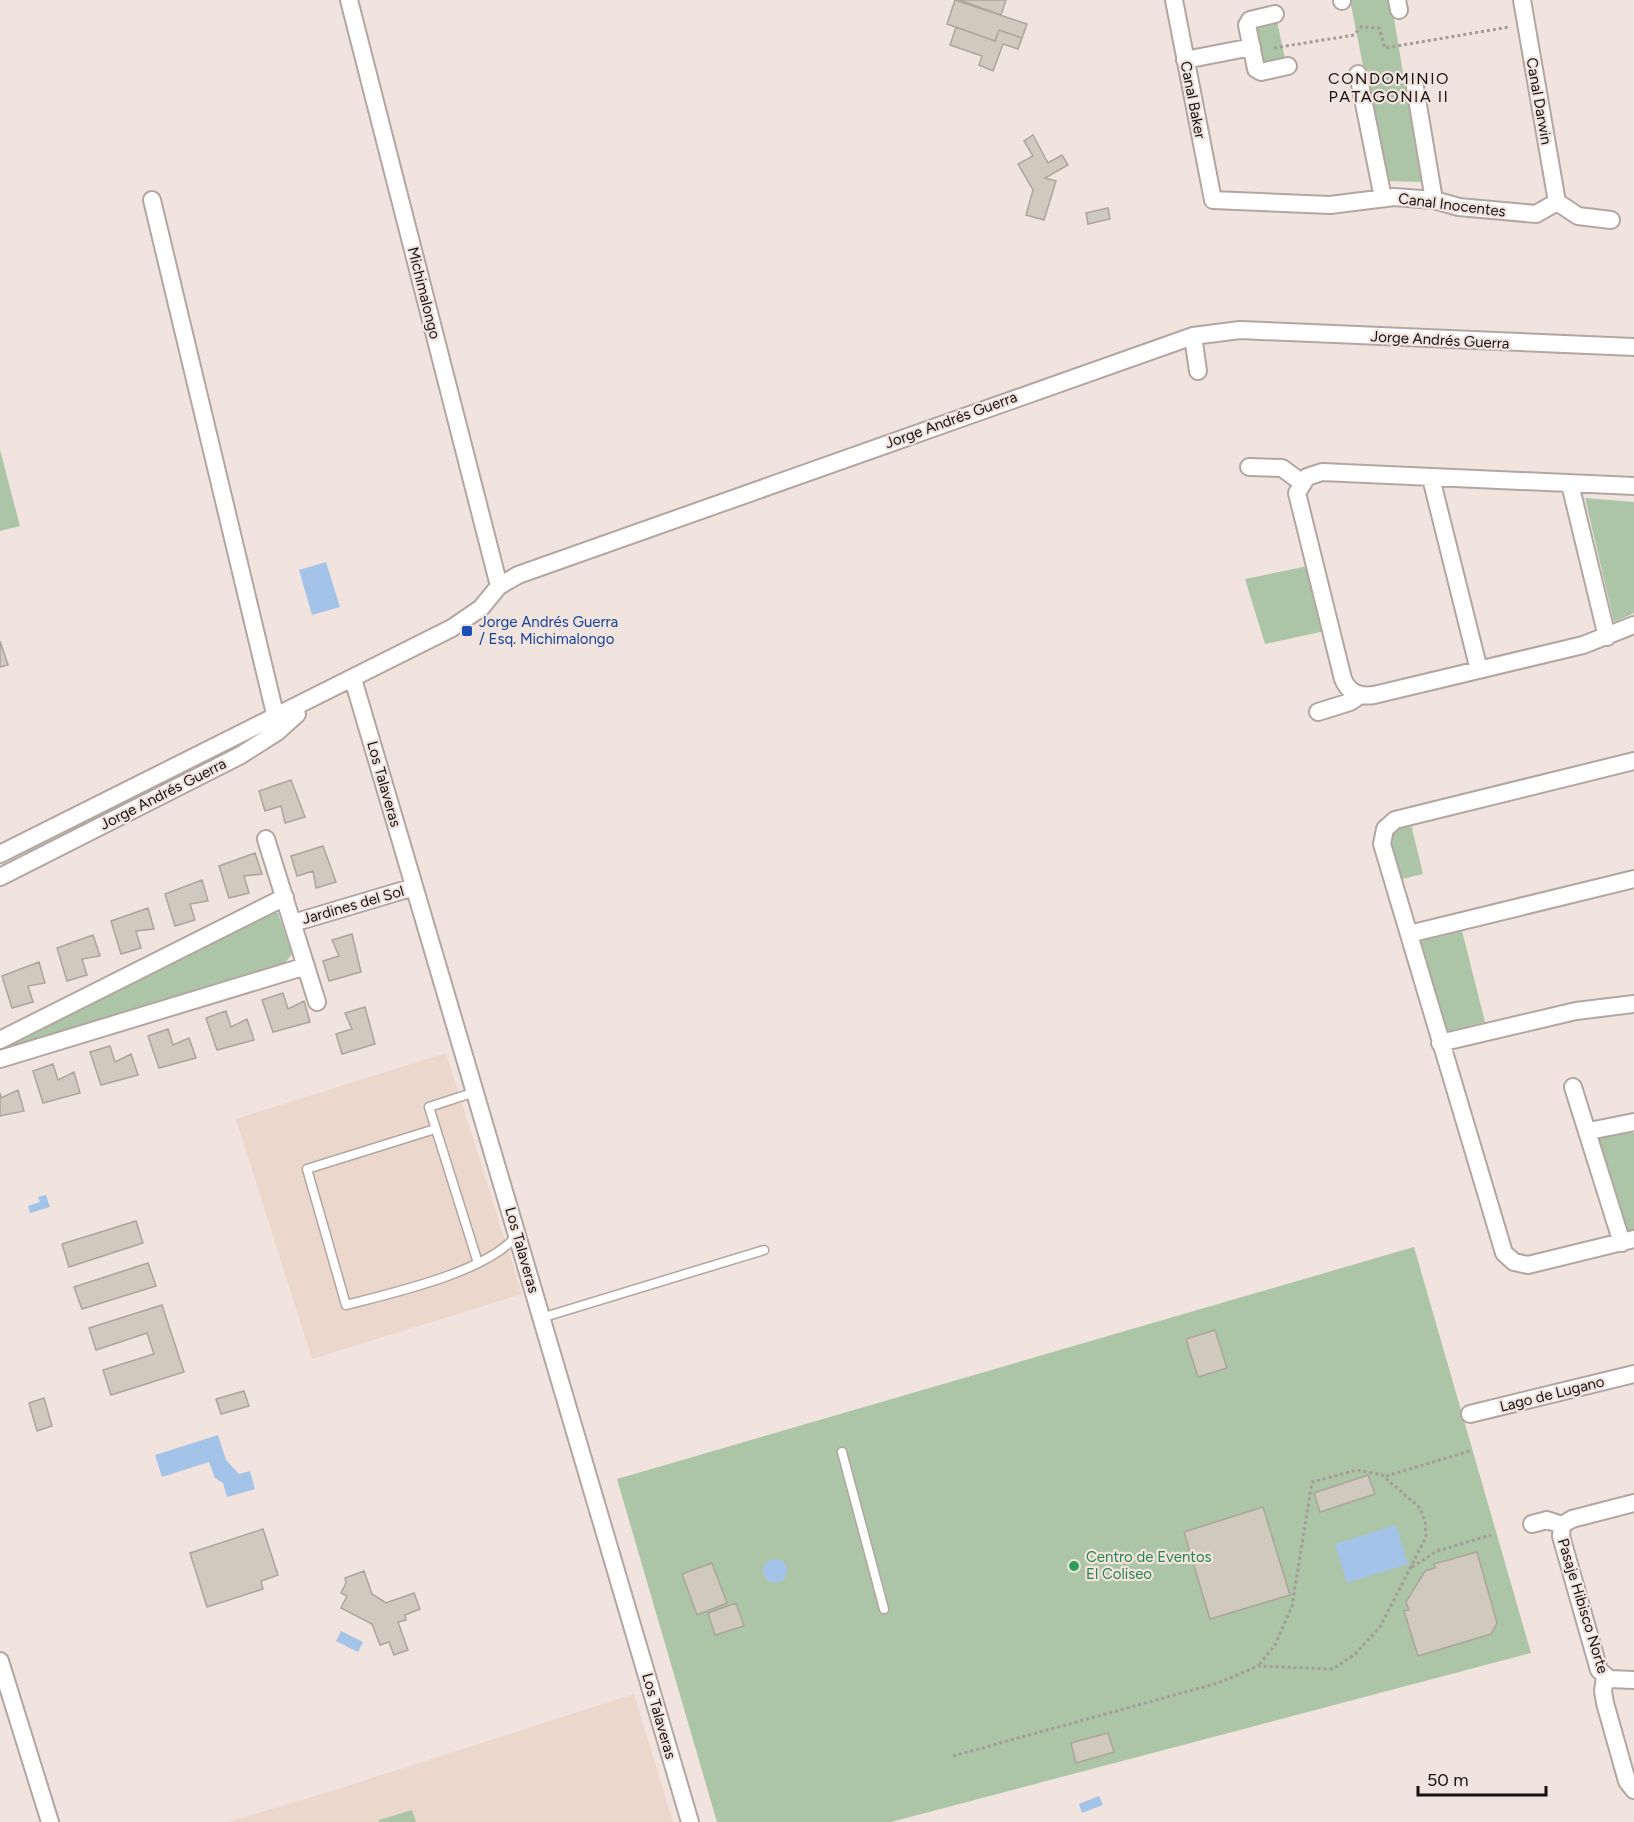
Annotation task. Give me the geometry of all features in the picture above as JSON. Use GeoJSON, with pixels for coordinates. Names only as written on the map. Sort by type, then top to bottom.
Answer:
{"type":"FeatureCollection","features":[{"type":"Feature","properties":{"kind":"street","name":"Michimalongo"},"geometry":{"type":"LineString","coordinates":[[349,0],[500,586]]}},
{"type":"Feature","properties":{"kind":"street","name":"Canal Baker"},"geometry":{"type":"LineString","coordinates":[[1174,0],[1213,200]]}},
{"type":"Feature","properties":{"kind":"street","name":"Canal Darwin"},"geometry":{"type":"LineString","coordinates":[[1522,0],[1557,202]]}},
{"type":"Feature","properties":{"kind":"street"},"geometry":{"type":"LineString","coordinates":[[1275,15],[1250,20],[1247,25],[1256,69],[1261,72],[1288,66]]}},
{"type":"Feature","properties":{"kind":"street"},"geometry":{"type":"LineString","coordinates":[[1185,60],[1252,48]]}},
{"type":"Feature","properties":{"kind":"street"},"geometry":{"type":"LineString","coordinates":[[1358,74],[1383,198]]}},
{"type":"Feature","properties":{"kind":"street"},"geometry":{"type":"LineString","coordinates":[[1415,87],[1434,200]]}},
{"type":"Feature","properties":{"kind":"street","name":"Canal Inocentes"},"geometry":{"type":"LineString","coordinates":[[1213,200],[1330,205],[1383,198],[1434,200],[1459,207],[1536,214],[1557,202]]}},
{"type":"Feature","properties":{"kind":"street"},"geometry":{"type":"LineString","coordinates":[[152,200],[276,718]]}},
{"type":"Feature","properties":{"kind":"street"},"geometry":{"type":"LineString","coordinates":[[1557,202],[1578,216],[1611,220]]}},
{"type":"Feature","properties":{"kind":"street","name":"Jorge Andrés Guerra"},"geometry":{"type":"LineString","coordinates":[[0,854],[108,798],[276,718],[469,617],[481,608],[500,586],[518,574],[1192,336],[1240,330],[1634,347]]}},
{"type":"Feature","properties":{"kind":"street"},"geometry":{"type":"LineString","coordinates":[[1192,336],[1198,371]]}},
{"type":"Feature","properties":{"kind":"street"},"geometry":{"type":"LineString","coordinates":[[1249,467],[1282,468],[1301,482]]}},
{"type":"Feature","properties":{"kind":"street"},"geometry":{"type":"LineString","coordinates":[[1359,696],[1349,690],[1342,679],[1298,497],[1301,482],[1317,472],[1634,486]]}},
{"type":"Feature","properties":{"kind":"street"},"geometry":{"type":"LineString","coordinates":[[1431,478],[1479,670]]}},
{"type":"Feature","properties":{"kind":"street"},"geometry":{"type":"LineString","coordinates":[[1570,484],[1607,637]]}},
{"type":"Feature","properties":{"kind":"street"},"geometry":{"type":"LineString","coordinates":[[1318,712],[1350,702],[1359,696],[1374,695],[1607,637],[1634,625]]}},
{"type":"Feature","properties":{"kind":"street","name":"Los Talaveras"},"geometry":{"type":"LineString","coordinates":[[353,679],[690,1822]]}},
{"type":"Feature","properties":{"kind":"street","name":"Jorge Andrés Guerra"},"geometry":{"type":"LineString","coordinates":[[0,877],[241,755],[277,732],[316,697]]}},
{"type":"Feature","properties":{"kind":"street"},"geometry":{"type":"LineString","coordinates":[[1573,1086],[1628,1241],[1521,1265],[1508,1258],[1501,1247],[1382,844],[1385,829],[1390,822],[1634,761]]}},
{"type":"Feature","properties":{"kind":"street"},"geometry":{"type":"LineString","coordinates":[[266,839],[317,1002]]}},
{"type":"Feature","properties":{"kind":"street"},"geometry":{"type":"LineString","coordinates":[[1409,934],[1634,879]]}},
{"type":"Feature","properties":{"kind":"street","name":"Jardines del Sol"},"geometry":{"type":"LineString","coordinates":[[292,923],[414,887]]}},
{"type":"Feature","properties":{"kind":"street"},"geometry":{"type":"LineString","coordinates":[[0,1040],[285,897]]}},
{"type":"Feature","properties":{"kind":"street"},"geometry":{"type":"LineString","coordinates":[[0,1059],[306,966]]}},
{"type":"Feature","properties":{"kind":"street"},"geometry":{"type":"LineString","coordinates":[[1440,1043],[1576,1011],[1634,1004]]}},
{"type":"Feature","properties":{"kind":"street"},"geometry":{"type":"LineString","coordinates":[[1589,1131],[1634,1122]]}},
{"type":"Feature","properties":{"kind":"street","name":"Lago de Lugano"},"geometry":{"type":"LineString","coordinates":[[1470,1414],[1634,1374]]}},
{"type":"Feature","properties":{"kind":"street"},"geometry":{"type":"LineString","coordinates":[[1532,1524],[1552,1520],[1562,1525],[1572,1519],[1634,1503]]}},
{"type":"Feature","properties":{"kind":"street","name":"Pasaje Hibisco Norte"},"geometry":{"type":"LineString","coordinates":[[1562,1525],[1561,1536],[1570,1568],[1598,1666],[1605,1677],[1603,1691],[1605,1703],[1627,1781],[1634,1790]]}},
{"type":"Feature","properties":{"kind":"street"},"geometry":{"type":"LineString","coordinates":[[0,1661],[50,1822]]}},
{"type":"Feature","properties":{"kind":"street"},"geometry":{"type":"LineString","coordinates":[[1605,1677],[1614,1680],[1634,1680]]}},
{"type":"Feature","properties":{"kind":"lane"},"geometry":{"type":"LineString","coordinates":[[475,1092],[429,1107],[478,1263]]}},
{"type":"Feature","properties":{"kind":"lane"},"geometry":{"type":"LineString","coordinates":[[435,1129],[306,1169],[346,1305],[398,1291],[478,1263],[499,1253],[517,1234]]}},
{"type":"Feature","properties":{"kind":"lane"},"geometry":{"type":"LineString","coordinates":[[541,1318],[764,1250]]}},
{"type":"Feature","properties":{"kind":"lane"},"geometry":{"type":"LineString","coordinates":[[842,1452],[884,1609]]}},
{"type":"Feature","properties":{"kind":"path"},"geometry":{"type":"LineString","coordinates":[[1274,48],[1354,35],[1361,27],[1379,28],[1385,48],[1526,25]]}},
{"type":"Feature","properties":{"kind":"path"},"geometry":{"type":"LineString","coordinates":[[1385,1477],[1470,1451]]}},
{"type":"Feature","properties":{"kind":"path"},"geometry":{"type":"LineString","coordinates":[[953,1756],[1218,1683],[1258,1666],[1333,1669],[1355,1654],[1380,1628],[1426,1538],[1425,1522],[1420,1508],[1385,1477],[1358,1470],[1312,1482],[1292,1606],[1275,1645],[1258,1666]]}},
{"type":"Feature","properties":{"kind":"path"},"geometry":{"type":"LineString","coordinates":[[1410,1568],[1437,1551],[1491,1535]]}},
{"type":"Feature","properties":{"kind":"shaded area"},"geometry":{"type":"Polygon","coordinates":[[[446,1053],[522,1294],[312,1359],[236,1119],[446,1053]]]}},
{"type":"Feature","properties":{"kind":"shaded area"},"geometry":{"type":"Polygon","coordinates":[[[634,1694],[673,1822],[228,1822],[338,1789],[634,1694]]]}},
{"type":"Feature","properties":{"kind":"green space"},"geometry":{"type":"Polygon","coordinates":[[[1350,0],[1391,0],[1421,182],[1386,181],[1350,0]]]}},
{"type":"Feature","properties":{"kind":"green space"},"geometry":{"type":"Polygon","coordinates":[[[1277,21],[1285,59],[1258,64],[1250,26],[1277,21]]]}},
{"type":"Feature","properties":{"kind":"green space"},"geometry":{"type":"Polygon","coordinates":[[[0,450],[20,526],[0,531],[0,450]]]}},
{"type":"Feature","properties":{"kind":"green space"},"geometry":{"type":"Polygon","coordinates":[[[1585,498],[1634,502],[1634,613],[1614,622],[1585,498]]]}},
{"type":"Feature","properties":{"kind":"green space"},"geometry":{"type":"Polygon","coordinates":[[[1308,566],[1325,631],[1265,644],[1245,579],[1308,566]]]}},
{"type":"Feature","properties":{"kind":"green space"},"geometry":{"type":"Polygon","coordinates":[[[1410,820],[1423,874],[1398,880],[1388,842],[1393,828],[1410,820]]]}},
{"type":"Feature","properties":{"kind":"green space"},"geometry":{"type":"Polygon","coordinates":[[[267,911],[278,913],[292,954],[285,963],[0,1052],[0,1045],[267,911]]]}},
{"type":"Feature","properties":{"kind":"green space"},"geometry":{"type":"Polygon","coordinates":[[[1462,931],[1485,1022],[1441,1033],[1418,942],[1462,931]]]}},
{"type":"Feature","properties":{"kind":"green space"},"geometry":{"type":"Polygon","coordinates":[[[1627,1132],[1634,1133],[1634,1232],[1624,1235],[1596,1138],[1627,1132]]]}},
{"type":"Feature","properties":{"kind":"green space","name":"Centro de Eventos El Coliseo"},"geometry":{"type":"Polygon","coordinates":[[[1414,1247],[1531,1653],[891,1822],[717,1822],[617,1479],[1414,1247]]]}},
{"type":"Feature","properties":{"kind":"green space"},"geometry":{"type":"Polygon","coordinates":[[[412,1810],[416,1822],[379,1822],[379,1820],[412,1810]]]}},
{"type":"Feature","properties":{"kind":"water"},"geometry":{"type":"Polygon","coordinates":[[[326,562],[340,607],[312,615],[299,570],[326,562]]]}},
{"type":"Feature","properties":{"kind":"water"},"geometry":{"type":"Polygon","coordinates":[[[46,1195],[50,1207],[30,1213],[28,1206],[40,1202],[38,1197],[46,1195]]]}},
{"type":"Feature","properties":{"kind":"water"},"geometry":{"type":"Polygon","coordinates":[[[218,1435],[226,1460],[239,1474],[250,1471],[255,1489],[227,1497],[223,1483],[215,1478],[209,1462],[162,1477],[155,1455],[218,1435]]]}},
{"type":"Feature","properties":{"kind":"water"},"geometry":{"type":"Polygon","coordinates":[[[1396,1525],[1408,1564],[1347,1583],[1335,1544],[1396,1525]]]}},
{"type":"Feature","properties":{"kind":"water"},"geometry":{"type":"Polygon","coordinates":[[[775,1559],[783,1563],[787,1571],[783,1579],[775,1583],[767,1579],[763,1571],[767,1563],[775,1559]]]}},
{"type":"Feature","properties":{"kind":"water"},"geometry":{"type":"Polygon","coordinates":[[[341,1631],[363,1642],[358,1652],[336,1641],[341,1631]]]}},
{"type":"Feature","properties":{"kind":"water"},"geometry":{"type":"Polygon","coordinates":[[[1099,1796],[1103,1805],[1082,1813],[1079,1804],[1099,1796]]]}},
{"type":"Feature","properties":{"kind":"building"},"geometry":{"type":"Polygon","coordinates":[[[955,0],[1027,24],[1022,38],[999,30],[995,41],[947,24],[955,0]]]}},
{"type":"Feature","properties":{"kind":"building"},"geometry":{"type":"Polygon","coordinates":[[[959,0],[1006,0],[1001,15],[959,0]]]}},
{"type":"Feature","properties":{"kind":"building"},"geometry":{"type":"Polygon","coordinates":[[[956,27],[995,41],[999,30],[1022,38],[1018,49],[1003,44],[993,71],[979,65],[982,56],[950,45],[956,27]]]}},
{"type":"Feature","properties":{"kind":"building"},"geometry":{"type":"Polygon","coordinates":[[[1033,135],[1048,163],[1062,155],[1068,165],[1045,178],[1056,181],[1044,220],[1026,215],[1033,190],[1018,164],[1033,156],[1024,141],[1033,135]]]}},
{"type":"Feature","properties":{"kind":"building"},"geometry":{"type":"Polygon","coordinates":[[[1108,208],[1110,219],[1088,224],[1086,213],[1108,208]]]}},
{"type":"Feature","properties":{"kind":"building"},"geometry":{"type":"Polygon","coordinates":[[[0,641],[8,665],[0,667],[0,641]]]}},
{"type":"Feature","properties":{"kind":"building"},"geometry":{"type":"Polygon","coordinates":[[[291,780],[305,817],[285,823],[281,806],[265,811],[259,791],[291,780]]]}},
{"type":"Feature","properties":{"kind":"building"},"geometry":{"type":"Polygon","coordinates":[[[323,846],[336,882],[316,888],[313,871],[297,876],[291,856],[323,846]]]}},
{"type":"Feature","properties":{"kind":"building"},"geometry":{"type":"Polygon","coordinates":[[[255,853],[262,874],[244,876],[249,893],[229,898],[219,866],[255,853]]]}},
{"type":"Feature","properties":{"kind":"building"},"geometry":{"type":"Polygon","coordinates":[[[202,880],[208,901],[190,904],[195,920],[175,926],[165,894],[202,880]]]}},
{"type":"Feature","properties":{"kind":"building"},"geometry":{"type":"Polygon","coordinates":[[[148,908],[154,929],[136,931],[141,948],[121,954],[111,921],[148,908]]]}},
{"type":"Feature","properties":{"kind":"building"},"geometry":{"type":"Polygon","coordinates":[[[352,934],[361,972],[329,981],[323,961],[339,956],[332,940],[352,934]]]}},
{"type":"Feature","properties":{"kind":"building"},"geometry":{"type":"Polygon","coordinates":[[[93,935],[100,956],[82,959],[87,975],[67,981],[57,948],[93,935]]]}},
{"type":"Feature","properties":{"kind":"building"},"geometry":{"type":"Polygon","coordinates":[[[39,962],[45,983],[28,986],[33,1002],[12,1008],[2,976],[39,962]]]}},
{"type":"Feature","properties":{"kind":"building"},"geometry":{"type":"Polygon","coordinates":[[[283,993],[288,1009],[304,1001],[310,1022],[273,1032],[262,1000],[283,993]]]}},
{"type":"Feature","properties":{"kind":"building"},"geometry":{"type":"Polygon","coordinates":[[[365,1007],[375,1044],[342,1054],[336,1034],[352,1029],[345,1013],[365,1007]]]}},
{"type":"Feature","properties":{"kind":"building"},"geometry":{"type":"Polygon","coordinates":[[[226,1011],[231,1027],[247,1019],[254,1040],[217,1050],[206,1018],[226,1011]]]}},
{"type":"Feature","properties":{"kind":"building"},"geometry":{"type":"Polygon","coordinates":[[[168,1029],[173,1045],[189,1038],[196,1058],[159,1068],[148,1036],[168,1029]]]}},
{"type":"Feature","properties":{"kind":"building"},"geometry":{"type":"Polygon","coordinates":[[[110,1046],[115,1062],[131,1054],[138,1075],[101,1085],[90,1052],[110,1046]]]}},
{"type":"Feature","properties":{"kind":"building"},"geometry":{"type":"Polygon","coordinates":[[[53,1064],[58,1080],[74,1072],[80,1093],[43,1103],[33,1071],[53,1064]]]}},
{"type":"Feature","properties":{"kind":"building"},"geometry":{"type":"Polygon","coordinates":[[[18,1090],[24,1111],[0,1116],[0,1093],[1,1098],[18,1090]]]}},
{"type":"Feature","properties":{"kind":"building"},"geometry":{"type":"Polygon","coordinates":[[[136,1221],[143,1243],[69,1267],[62,1244],[136,1221]]]}},
{"type":"Feature","properties":{"kind":"building"},"geometry":{"type":"Polygon","coordinates":[[[148,1263],[156,1286],[82,1309],[74,1287],[148,1263]]]}},
{"type":"Feature","properties":{"kind":"building"},"geometry":{"type":"Polygon","coordinates":[[[162,1305],[184,1372],[111,1395],[103,1370],[154,1354],[147,1333],[96,1350],[89,1328],[162,1305]]]}},
{"type":"Feature","properties":{"kind":"building"},"geometry":{"type":"Polygon","coordinates":[[[1215,1330],[1227,1368],[1198,1377],[1186,1339],[1215,1330]]]}},
{"type":"Feature","properties":{"kind":"building"},"geometry":{"type":"Polygon","coordinates":[[[244,1391],[249,1406],[221,1414],[216,1399],[244,1391]]]}},
{"type":"Feature","properties":{"kind":"building"},"geometry":{"type":"Polygon","coordinates":[[[44,1398],[52,1426],[37,1431],[29,1403],[44,1398]]]}},
{"type":"Feature","properties":{"kind":"building"},"geometry":{"type":"Polygon","coordinates":[[[1368,1475],[1375,1494],[1320,1512],[1314,1493],[1368,1475]]]}},
{"type":"Feature","properties":{"kind":"building"},"geometry":{"type":"Polygon","coordinates":[[[1263,1507],[1290,1595],[1210,1619],[1184,1532],[1263,1507]]]}},
{"type":"Feature","properties":{"kind":"building"},"geometry":{"type":"Polygon","coordinates":[[[263,1529],[278,1575],[261,1581],[263,1589],[207,1607],[190,1553],[263,1529]]]}},
{"type":"Feature","properties":{"kind":"building"},"geometry":{"type":"Polygon","coordinates":[[[1477,1552],[1497,1623],[1491,1634],[1418,1656],[1404,1611],[1409,1610],[1406,1602],[1425,1571],[1435,1568],[1434,1564],[1477,1552]]]}},
{"type":"Feature","properties":{"kind":"building"},"geometry":{"type":"Polygon","coordinates":[[[712,1563],[727,1603],[697,1615],[682,1574],[712,1563]]]}},
{"type":"Feature","properties":{"kind":"building"},"geometry":{"type":"Polygon","coordinates":[[[364,1571],[372,1594],[386,1603],[414,1593],[420,1609],[405,1615],[406,1620],[398,1622],[408,1650],[394,1655],[389,1642],[380,1645],[372,1624],[341,1608],[347,1596],[341,1593],[346,1583],[345,1578],[364,1571]]]}},
{"type":"Feature","properties":{"kind":"building"},"geometry":{"type":"Polygon","coordinates":[[[736,1603],[744,1626],[715,1635],[708,1613],[736,1603]]]}},
{"type":"Feature","properties":{"kind":"building"},"geometry":{"type":"Polygon","coordinates":[[[1108,1733],[1114,1752],[1076,1763],[1071,1743],[1108,1733]]]}},
{"type":"Feature","properties":{"kind":"place","name":"Jorge Andrés Guerra / Esq. Michimalongo"},"geometry":{"type":"Point","coordinates":[467,631]}},
{"type":"Feature","properties":{"kind":"place","name":"Centro de Eventos El Coliseo"},"geometry":{"type":"Point","coordinates":[1074,1566]}},
{"type":"Feature","properties":{"kind":"district","name":"CONDOMINIO PATAGONIA II"},"geometry":{"type":"Point","coordinates":[1389,87]}}]}
